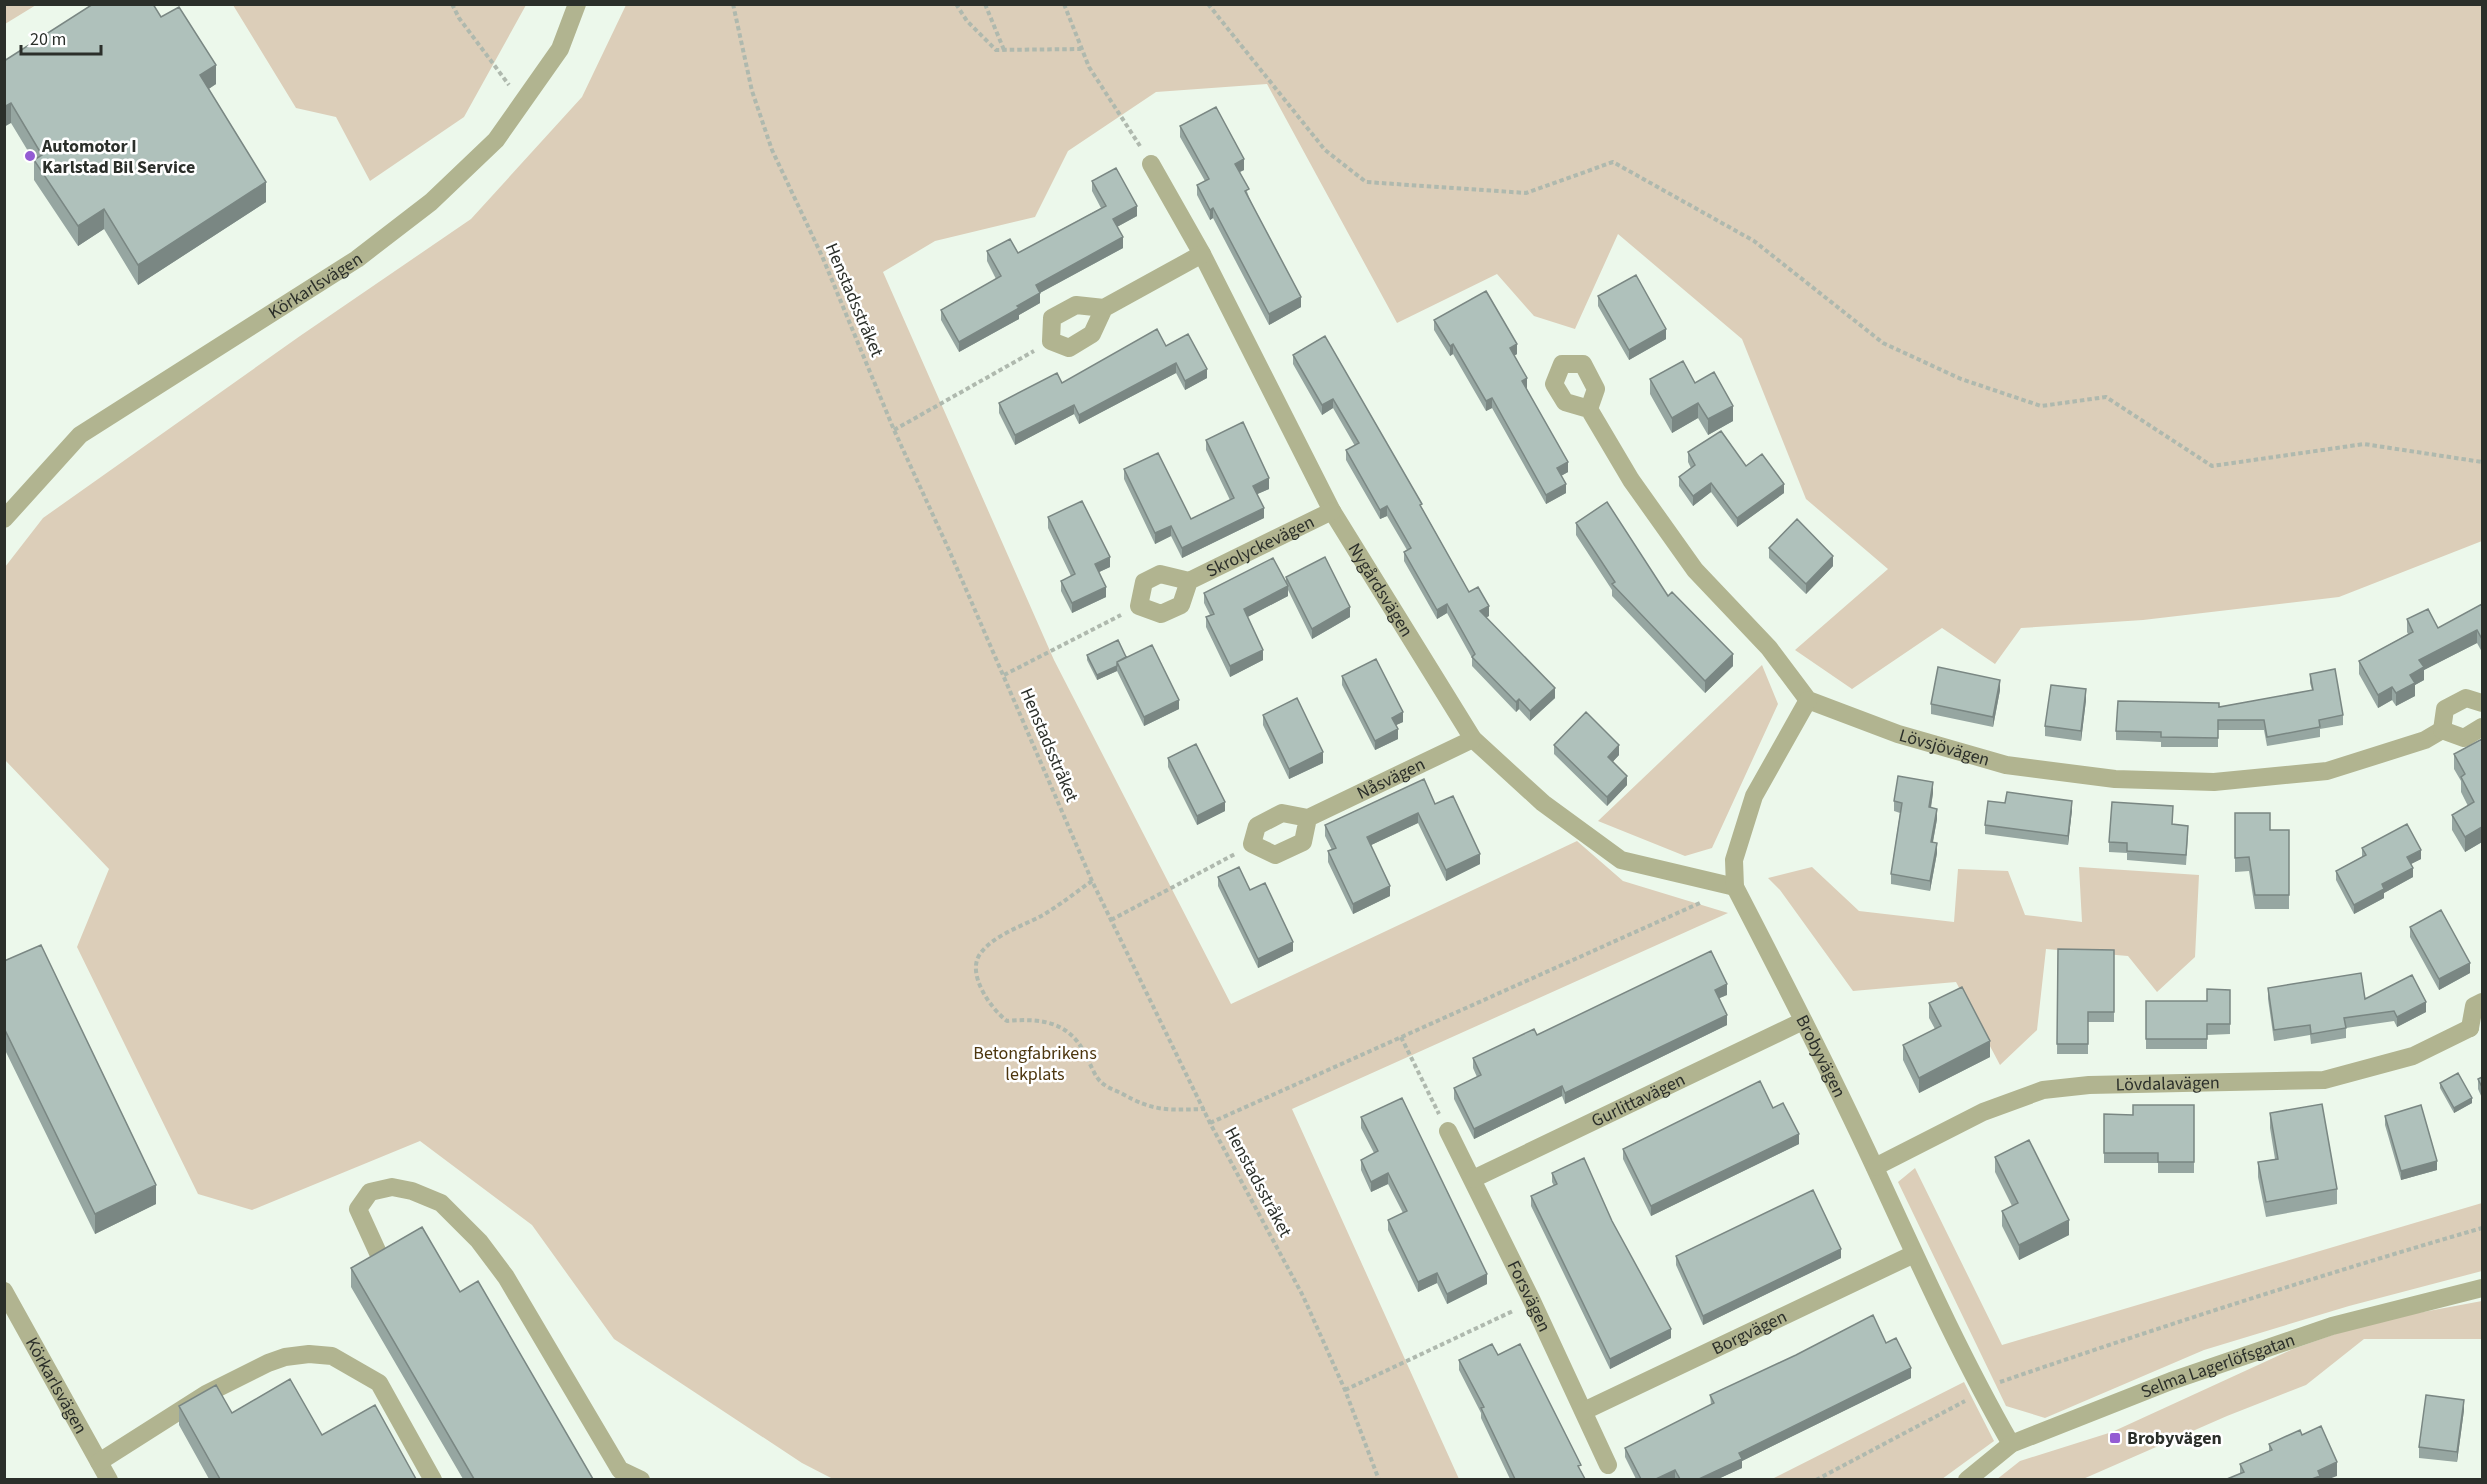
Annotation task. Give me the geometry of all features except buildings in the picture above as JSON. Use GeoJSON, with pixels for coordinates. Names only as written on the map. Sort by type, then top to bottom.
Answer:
{"type":"FeatureCollection","features":[{"type":"Feature","properties":{"kind":"street","name":"Körkarlsvägen"},"geometry":{"type":"LineString","coordinates":[[4,519],[80,435],[357,259],[431,202],[496,140],[560,49],[577,4]]}},
{"type":"Feature","properties":{"kind":"street","name":"Nygårdsvägen"},"geometry":{"type":"LineString","coordinates":[[1151,164],[1202,254],[1332,511],[1473,739],[1543,803],[1621,860],[1735,887]]}},
{"type":"Feature","properties":{"kind":"street"},"geometry":{"type":"LineString","coordinates":[[1104,308],[1092,334],[1069,348],[1051,341],[1052,318],[1076,305],[1104,308],[1202,254]]}},
{"type":"Feature","properties":{"kind":"street"},"geometry":{"type":"LineString","coordinates":[[1589,409],[1631,480],[1695,570],[1769,648],[1808,700]]}},
{"type":"Feature","properties":{"kind":"street","name":"Skrolyckevägen"},"geometry":{"type":"LineString","coordinates":[[1189,581],[1181,605],[1161,614],[1139,606],[1144,582],[1160,574],[1189,581],[1332,511]]}},
{"type":"Feature","properties":{"kind":"street"},"geometry":{"type":"LineString","coordinates":[[2482,703],[2466,698],[2445,709],[2442,730],[2464,738],[2482,727]]}},
{"type":"Feature","properties":{"kind":"street","name":"Lövsjövägen"},"geometry":{"type":"LineString","coordinates":[[1808,700],[1898,734],[2006,765],[2115,779],[2214,782],[2327,771],[2425,740],[2442,730]]}},
{"type":"Feature","properties":{"kind":"street","name":"Brobyvägen"},"geometry":{"type":"LineString","coordinates":[[1808,700],[1754,796],[1734,860],[1735,887],[1875,1167],[1981,1392],[2011,1444]]}},
{"type":"Feature","properties":{"kind":"street","name":"Nåsvägen"},"geometry":{"type":"LineString","coordinates":[[1308,818],[1473,739]]}},
{"type":"Feature","properties":{"kind":"street"},"geometry":{"type":"LineString","coordinates":[[1282,813],[1308,818],[1303,842],[1275,855],[1252,844],[1257,826],[1282,813]]}},
{"type":"Feature","properties":{"kind":"street","name":"Lövdalavägen"},"geometry":{"type":"LineString","coordinates":[[1875,1167],[1983,1112],[2043,1090],[2089,1085],[2324,1080],[2413,1056],[2476,1032],[2474,1006],[2482,1002]]}},
{"type":"Feature","properties":{"kind":"street","name":"Gurlittavägen"},"geometry":{"type":"LineString","coordinates":[[1473,1179],[1803,1021]]}},
{"type":"Feature","properties":{"kind":"street","name":"Forsvägen"},"geometry":{"type":"LineString","coordinates":[[1448,1131],[1532,1302],[1608,1465]]}},
{"type":"Feature","properties":{"kind":"street"},"geometry":{"type":"LineString","coordinates":[[379,1255],[358,1209],[370,1192],[392,1187],[412,1191],[441,1203],[479,1241],[506,1277],[620,1470],[641,1479]]}},
{"type":"Feature","properties":{"kind":"street","name":"Borgvägen"},"geometry":{"type":"LineString","coordinates":[[1584,1412],[1914,1254]]}},
{"type":"Feature","properties":{"kind":"street","name":"Selma Lagerlöfsgatan"},"geometry":{"type":"LineString","coordinates":[[1967,1479],[2011,1444],[2171,1381],[2332,1326],[2482,1288]]}},
{"type":"Feature","properties":{"kind":"street","name":"Körkarlsvägen"},"geometry":{"type":"LineString","coordinates":[[4,1290],[109,1479]]}},
{"type":"Feature","properties":{"kind":"street"},"geometry":{"type":"LineString","coordinates":[[99,1462],[206,1394],[268,1363],[285,1357],[309,1354],[332,1356],[379,1383],[433,1479]]}},
{"type":"Feature","properties":{"kind":"path"},"geometry":{"type":"LineString","coordinates":[[452,4],[459,18],[522,103]]}},
{"type":"Feature","properties":{"kind":"path","name":"Henstadsstråket"},"geometry":{"type":"LineString","coordinates":[[733,4],[752,91],[772,150],[822,256],[894,430],[1004,675],[1092,881],[1210,1123],[1302,1296],[1345,1390],[1379,1479]]}},
{"type":"Feature","properties":{"kind":"path"},"geometry":{"type":"LineString","coordinates":[[956,4],[968,21],[996,50],[1081,49]]}},
{"type":"Feature","properties":{"kind":"path"},"geometry":{"type":"LineString","coordinates":[[985,4],[1004,50]]}},
{"type":"Feature","properties":{"kind":"path"},"geometry":{"type":"LineString","coordinates":[[1064,4],[1089,67],[1151,164]]}},
{"type":"Feature","properties":{"kind":"path"},"geometry":{"type":"LineString","coordinates":[[1208,4],[1325,150],[1366,182],[1526,193],[1613,162],[1754,241],[1883,343],[1961,379],[2041,406],[2106,397],[2212,466],[2364,444],[2482,462]]}},
{"type":"Feature","properties":{"kind":"path"},"geometry":{"type":"LineString","coordinates":[[894,430],[1051,341]]}},
{"type":"Feature","properties":{"kind":"path"},"geometry":{"type":"LineString","coordinates":[[1004,675],[1139,606]]}},
{"type":"Feature","properties":{"kind":"path"},"geometry":{"type":"LineString","coordinates":[[1111,920],[1252,844]]}},
{"type":"Feature","properties":{"kind":"path"},"geometry":{"type":"LineString","coordinates":[[1092,881],[1045,913],[995,940],[985,948],[979,955],[976,970],[985,995],[1007,1022],[1031,1019],[1055,1024],[1073,1037],[1083,1048],[1099,1081],[1137,1102],[1161,1111],[1204,1109]]}},
{"type":"Feature","properties":{"kind":"path"},"geometry":{"type":"LineString","coordinates":[[1210,1123],[1735,887]]}},
{"type":"Feature","properties":{"kind":"path"},"geometry":{"type":"LineString","coordinates":[[1401,1037],[1448,1131]]}},
{"type":"Feature","properties":{"kind":"path"},"geometry":{"type":"LineString","coordinates":[[1816,1479],[1998,1383],[2153,1329],[2374,1259],[2482,1228]]}},
{"type":"Feature","properties":{"kind":"path"},"geometry":{"type":"LineString","coordinates":[[1345,1390],[1532,1302]]}},
{"type":"Feature","properties":{"kind":"green space"},"geometry":{"type":"Polygon","coordinates":[[[5,4],[36,4],[36,5],[5,24],[5,4]]]}},
{"type":"Feature","properties":{"kind":"green space"},"geometry":{"type":"Polygon","coordinates":[[[233,5],[526,5],[464,117],[370,181],[336,117],[296,108],[233,5]]]}},
{"type":"Feature","properties":{"kind":"green space","name":"Betongfabrikens lekplats"},"geometry":{"type":"Polygon","coordinates":[[[626,5],[2482,5],[2482,541],[2339,597],[2143,620],[2021,628],[1995,664],[1942,628],[1852,689],[1795,650],[1888,569],[1806,499],[1742,339],[1618,234],[1575,329],[1534,316],[1497,274],[1397,323],[1267,84],[1156,92],[1068,151],[1035,217],[935,241],[883,272],[1054,660],[1231,1004],[1577,841],[1623,881],[1728,913],[1292,1109],[1459,1479],[833,1479],[802,1463],[614,1339],[532,1225],[420,1141],[252,1210],[198,1194],[77,947],[109,869],[5,760],[5,567],[43,518],[300,336],[471,219],[582,97],[626,5]]]}},
{"type":"Feature","properties":{"kind":"green space"},"geometry":{"type":"Polygon","coordinates":[[[1762,665],[1778,704],[1712,848],[1685,856],[1598,821],[1762,665]]]}},
{"type":"Feature","properties":{"kind":"green space"},"geometry":{"type":"Polygon","coordinates":[[[1812,867],[1859,911],[1954,922],[1958,869],[2008,871],[2025,915],[2082,922],[2079,867],[2199,875],[2195,957],[2157,992],[2128,956],[2046,949],[2037,1030],[2000,1065],[1956,982],[1853,991],[1780,890],[1768,878],[1812,867]]]}},
{"type":"Feature","properties":{"kind":"green space"},"geometry":{"type":"Polygon","coordinates":[[[1915,1168],[2002,1345],[2482,1203],[2482,1271],[2349,1306],[2204,1350],[2045,1418],[2006,1406],[1898,1182],[1915,1168]]]}},
{"type":"Feature","properties":{"kind":"green space"},"geometry":{"type":"Polygon","coordinates":[[[2482,1301],[2482,1339],[2364,1339],[2306,1385],[2227,1416],[2083,1479],[1996,1480],[2020,1461],[2112,1432],[2293,1349],[2369,1322],[2482,1301]]]}},
{"type":"Feature","properties":{"kind":"green space"},"geometry":{"type":"Polygon","coordinates":[[[1964,1382],[1994,1441],[1942,1479],[1772,1479],[1964,1382]]]}},
{"type":"Feature","properties":{"kind":"place","name":"Automotor I Karlstad Bil Service"},"geometry":{"type":"Point","coordinates":[30,156]}},
{"type":"Feature","properties":{"kind":"place","name":"Brobyvägen"},"geometry":{"type":"Point","coordinates":[2115,1438]}}]}
